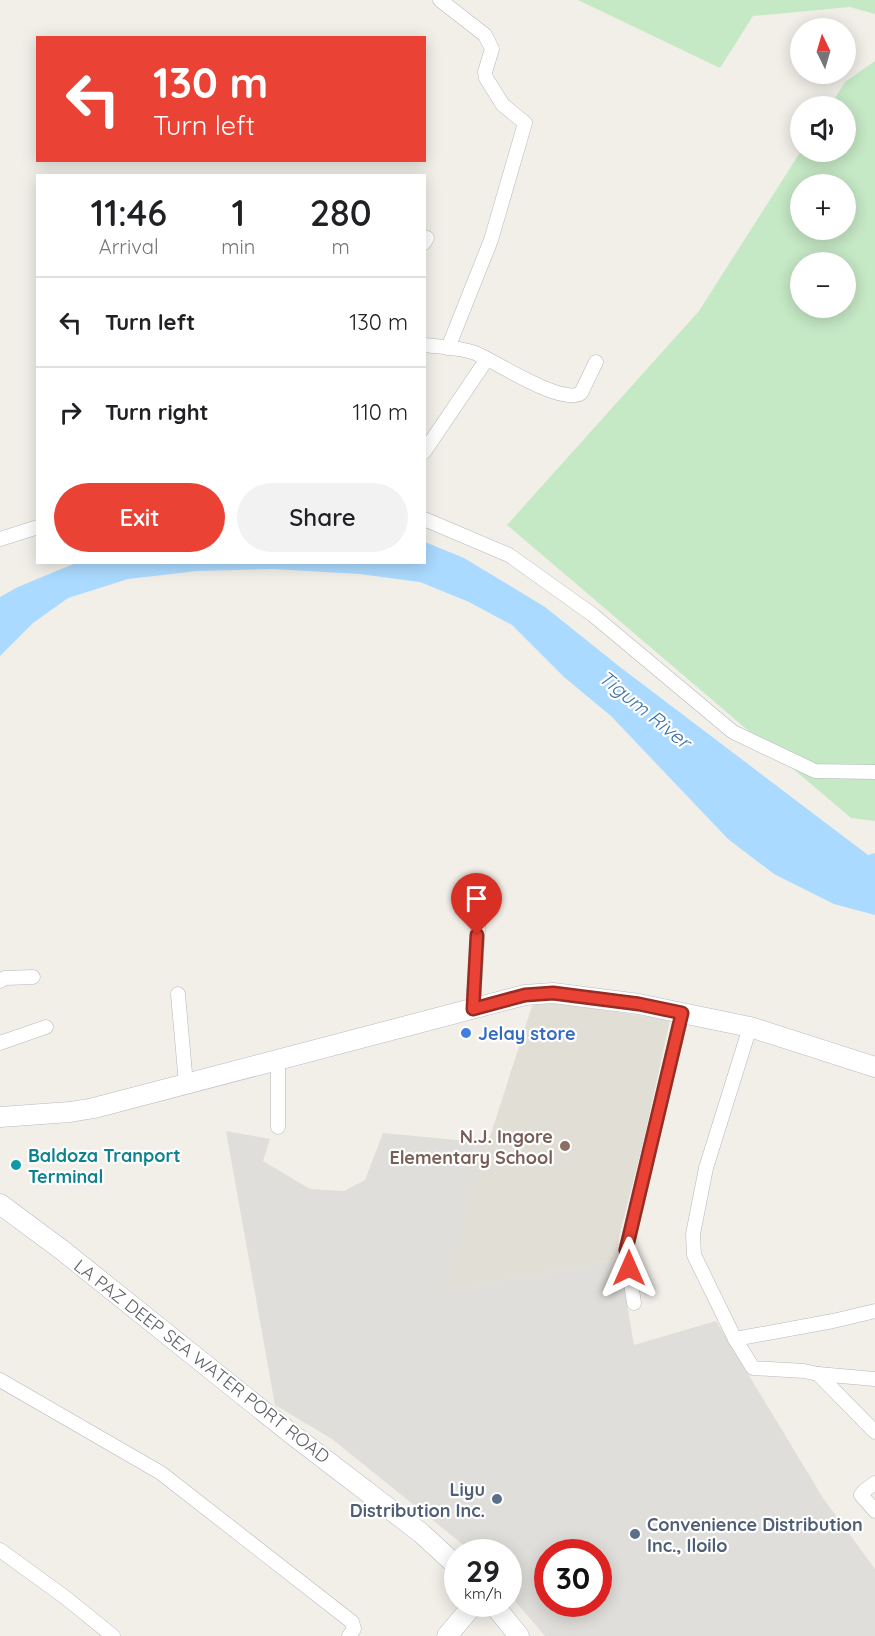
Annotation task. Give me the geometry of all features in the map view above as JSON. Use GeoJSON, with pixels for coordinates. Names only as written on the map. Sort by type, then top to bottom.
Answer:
{"type":"FeatureCollection","features":[{"type":"Feature","properties":{"kind":"street"},"geometry":{"type":"LineString","coordinates":[[440,0],[485,35],[492,49],[485,72],[486,78],[502,105],[525,123],[491,240],[448,348]]}},
{"type":"Feature","properties":{"kind":"street"},"geometry":{"type":"LineString","coordinates":[[426,345],[459,348],[487,359],[522,379],[571,397],[581,393],[596,362]]}},
{"type":"Feature","properties":{"kind":"street"},"geometry":{"type":"LineString","coordinates":[[426,449],[487,359]]}},
{"type":"Feature","properties":{"kind":"street"},"geometry":{"type":"LineString","coordinates":[[426,520],[509,555],[593,615],[733,732],[815,771],[875,772]]}},
{"type":"Feature","properties":{"kind":"street"},"geometry":{"type":"LineString","coordinates":[[0,539],[36,528]]}},
{"type":"Feature","properties":{"kind":"street"},"geometry":{"type":"LineString","coordinates":[[473,1009],[479,913]]}},
{"type":"Feature","properties":{"kind":"street"},"geometry":{"type":"LineString","coordinates":[[0,981],[5,978],[33,977]]}},
{"type":"Feature","properties":{"kind":"street"},"geometry":{"type":"LineString","coordinates":[[0,1118],[70,1112],[525,995],[553,993],[639,1004],[750,1028],[875,1067]]}},
{"type":"Feature","properties":{"kind":"street"},"geometry":{"type":"LineString","coordinates":[[178,994],[186,1084]]}},
{"type":"Feature","properties":{"kind":"street"},"geometry":{"type":"LineString","coordinates":[[634,1303],[626,1250],[682,1013]]}},
{"type":"Feature","properties":{"kind":"street"},"geometry":{"type":"LineString","coordinates":[[0,1043],[46,1027]]}},
{"type":"Feature","properties":{"kind":"street"},"geometry":{"type":"LineString","coordinates":[[750,1028],[706,1168],[693,1234],[694,1255],[735,1339],[753,1368],[875,1379]]}},
{"type":"Feature","properties":{"kind":"street"},"geometry":{"type":"LineString","coordinates":[[278,1060],[278,1127]]}},
{"type":"Feature","properties":{"kind":"street","name":"LA PAZ DEEP SEA WATER PORT ROAD"},"geometry":{"type":"LineString","coordinates":[[0,1204],[62,1250],[293,1435],[421,1533],[444,1554]]}},
{"type":"Feature","properties":{"kind":"street"},"geometry":{"type":"LineString","coordinates":[[735,1339],[875,1311]]}},
{"type":"Feature","properties":{"kind":"street"},"geometry":{"type":"LineString","coordinates":[[818,1374],[875,1432]]}},
{"type":"Feature","properties":{"kind":"street"},"geometry":{"type":"LineString","coordinates":[[0,1380],[161,1473],[352,1622],[354,1629],[349,1636]]}},
{"type":"Feature","properties":{"kind":"street"},"geometry":{"type":"LineString","coordinates":[[875,1483],[861,1495],[875,1511]]}},
{"type":"Feature","properties":{"kind":"street"},"geometry":{"type":"LineString","coordinates":[[0,1550],[113,1636]]}},
{"type":"Feature","properties":{"kind":"street"},"geometry":{"type":"LineString","coordinates":[[447,1636],[463,1617]]}},
{"type":"Feature","properties":{"kind":"street"},"geometry":{"type":"LineString","coordinates":[[504,1617],[519,1636]]}},
{"type":"Feature","properties":{"kind":"shaded area","name":"N.J. Ingore Elementary School"},"geometry":{"type":"Polygon","coordinates":[[[550,1002],[670,1020],[642,1148],[618,1240],[619,1259],[444,1291],[533,1003],[550,1002]]]}},
{"type":"Feature","properties":{"kind":"shaded area"},"geometry":{"type":"Polygon","coordinates":[[[226,1131],[270,1139],[263,1161],[310,1189],[344,1191],[365,1180],[383,1133],[488,1143],[447,1290],[619,1259],[634,1345],[716,1321],[823,1498],[875,1569],[875,1636],[545,1636],[522,1609],[522,1539],[456,1539],[332,1439],[275,1405],[226,1131]]]}},
{"type":"Feature","properties":{"kind":"green space"},"geometry":{"type":"Polygon","coordinates":[[[578,0],[875,0],[875,14],[850,7],[753,16],[720,68],[578,0]]]}},
{"type":"Feature","properties":{"kind":"green space"},"geometry":{"type":"Polygon","coordinates":[[[875,61],[875,821],[851,818],[507,525],[699,311],[794,162],[856,162],[856,96],[836,96],[844,84],[856,84],[856,74],[875,61]]]}},
{"type":"Feature","properties":{"kind":"water","name":"Tigum River"},"geometry":{"type":"Polygon","coordinates":[[[426,542],[464,558],[545,607],[620,667],[868,855],[875,853],[875,915],[834,904],[774,874],[728,839],[611,716],[564,677],[512,625],[469,602],[420,582],[360,574],[272,569],[197,571],[128,579],[68,598],[33,623],[0,656],[0,597],[74,564],[426,564],[426,542]]]}},
{"type":"Feature","properties":{"kind":"place","name":"Jelay store"},"geometry":{"type":"Point","coordinates":[466,1033]}},
{"type":"Feature","properties":{"kind":"place","name":"N.J. Ingore Elementary School"},"geometry":{"type":"Point","coordinates":[565,1146]}},
{"type":"Feature","properties":{"kind":"place","name":"Baldoza Tranport Terminal"},"geometry":{"type":"Point","coordinates":[16,1165]}},
{"type":"Feature","properties":{"kind":"place","name":"Liyu Distribution Inc."},"geometry":{"type":"Point","coordinates":[497,1499]}},
{"type":"Feature","properties":{"kind":"place","name":"Convenience Distribution Inc., Iloilo"},"geometry":{"type":"Point","coordinates":[635,1534]}},
{"type":"Feature","properties":{"kind":"route"},"geometry":{"type":"LineString","coordinates":[[477,935],[473,1009],[525,995],[553,993],[639,1004],[682,1013],[626,1250],[629,1268]]}}]}
